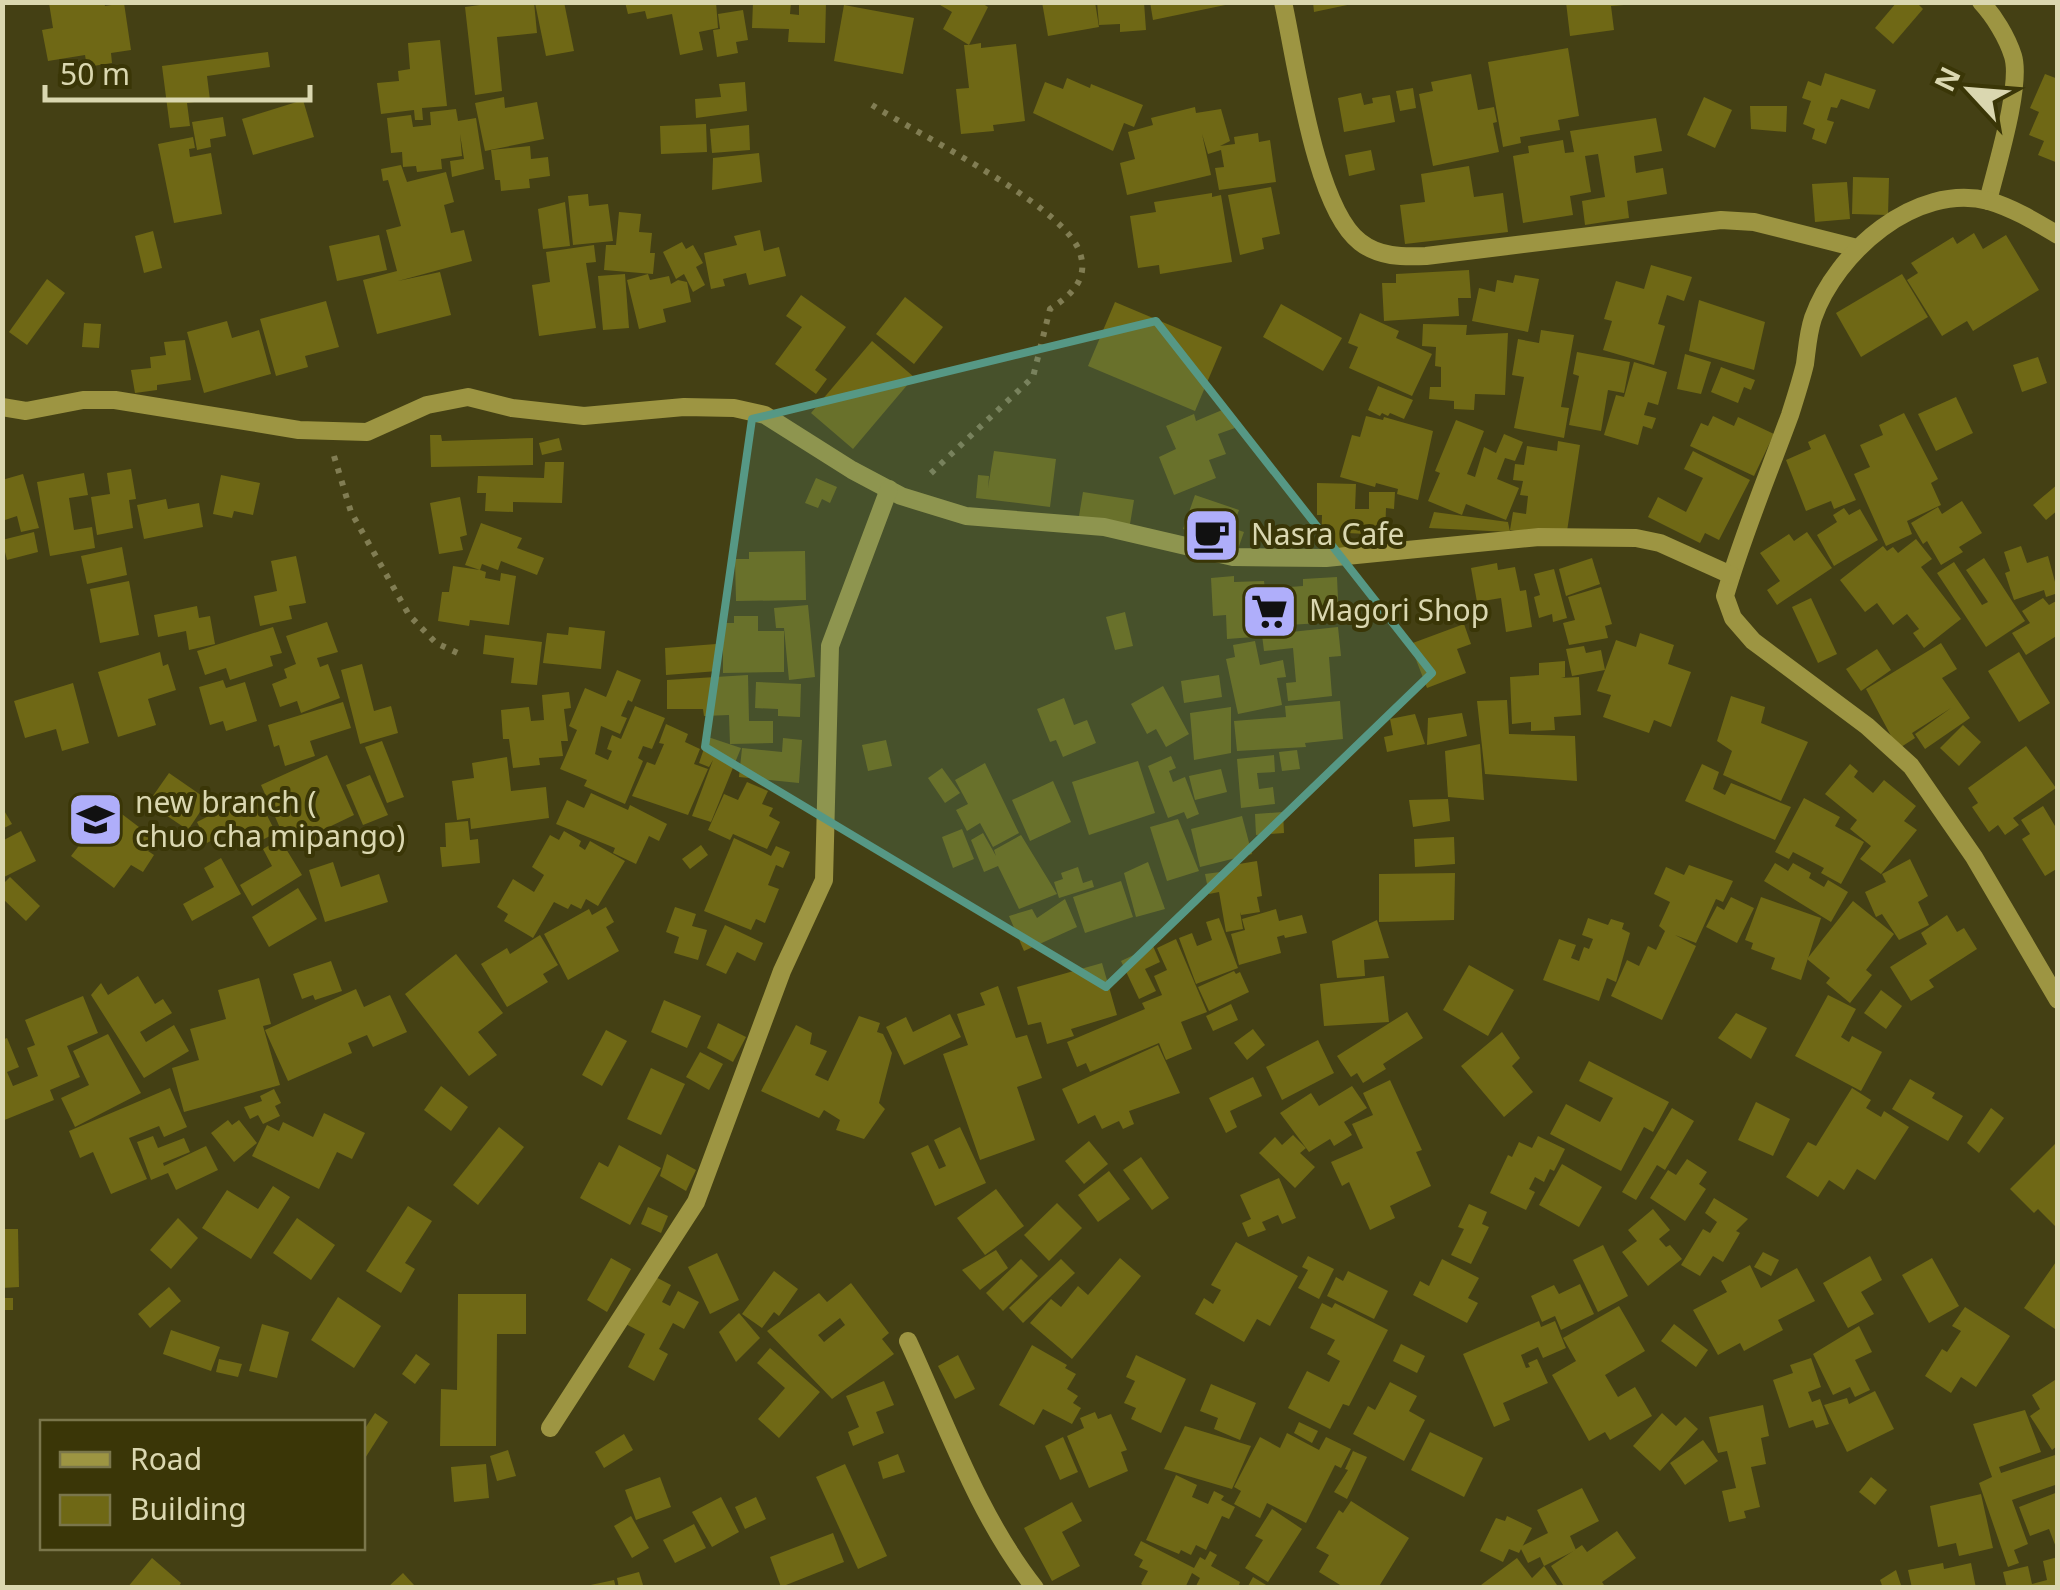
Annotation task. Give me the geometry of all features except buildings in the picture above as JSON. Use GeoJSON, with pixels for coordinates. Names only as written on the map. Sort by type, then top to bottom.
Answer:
{"type":"FeatureCollection","features":[{"type":"Feature","properties":{"kind":"street"},"geometry":{"type":"LineString","coordinates":[[1283,2],[1324,190],[1340,223],[1361,244],[1395,258],[1426,256],[1720,220],[1754,222],[1857,248]]}},
{"type":"Feature","properties":{"kind":"street"},"geometry":{"type":"LineString","coordinates":[[1980,2],[1995,20],[2014,58],[2012,101],[1988,201]]}},
{"type":"Feature","properties":{"kind":"street"},"geometry":{"type":"LineString","coordinates":[[2058,235],[1988,201],[1962,198],[1909,210],[1879,228],[1857,248],[1828,284],[1812,321],[1804,369],[1725,596],[1733,618],[1753,642],[1867,726],[1911,766],[1974,857],[2058,1000]]}},
{"type":"Feature","properties":{"kind":"street"},"geometry":{"type":"LineString","coordinates":[[2,407],[26,411],[83,400],[115,400],[245,423],[367,432],[427,405],[468,396],[512,408],[584,416],[684,407],[734,408],[765,415],[895,492],[966,516],[1104,527],[1233,557],[1326,558],[1540,538],[1606,536],[1660,542],[1730,576]]}},
{"type":"Feature","properties":{"kind":"street"},"geometry":{"type":"LineString","coordinates":[[550,1428],[696,1202],[782,972],[824,880],[830,646],[895,492]]}},
{"type":"Feature","properties":{"kind":"street"},"geometry":{"type":"LineString","coordinates":[[908,1341],[995,1528],[1034,1588]]}},
{"type":"Feature","properties":{"kind":"path"},"geometry":{"type":"LineString","coordinates":[[872,105],[1052,216],[1078,247],[1082,272],[1074,294],[1050,308],[1033,377],[938,469],[895,492]]}},
{"type":"Feature","properties":{"kind":"path"},"geometry":{"type":"LineString","coordinates":[[326,431],[351,512],[409,615],[436,644],[462,655]]}},
{"type":"Feature","properties":{"kind":"highlighted area"},"geometry":{"type":"Polygon","coordinates":[[[1156,321],[1432,673],[1106,987],[705,747],[752,419],[1156,321]]]}},
{"type":"Feature","properties":{"kind":"place","name":"Nasra Cafe"},"geometry":{"type":"Point","coordinates":[1212,535]}},
{"type":"Feature","properties":{"kind":"place","name":"Magori Shop"},"geometry":{"type":"Point","coordinates":[1270,611]}},
{"type":"Feature","properties":{"kind":"place","name":"new branch ( chuo cha mipango)"},"geometry":{"type":"Point","coordinates":[96,820]}}]}
